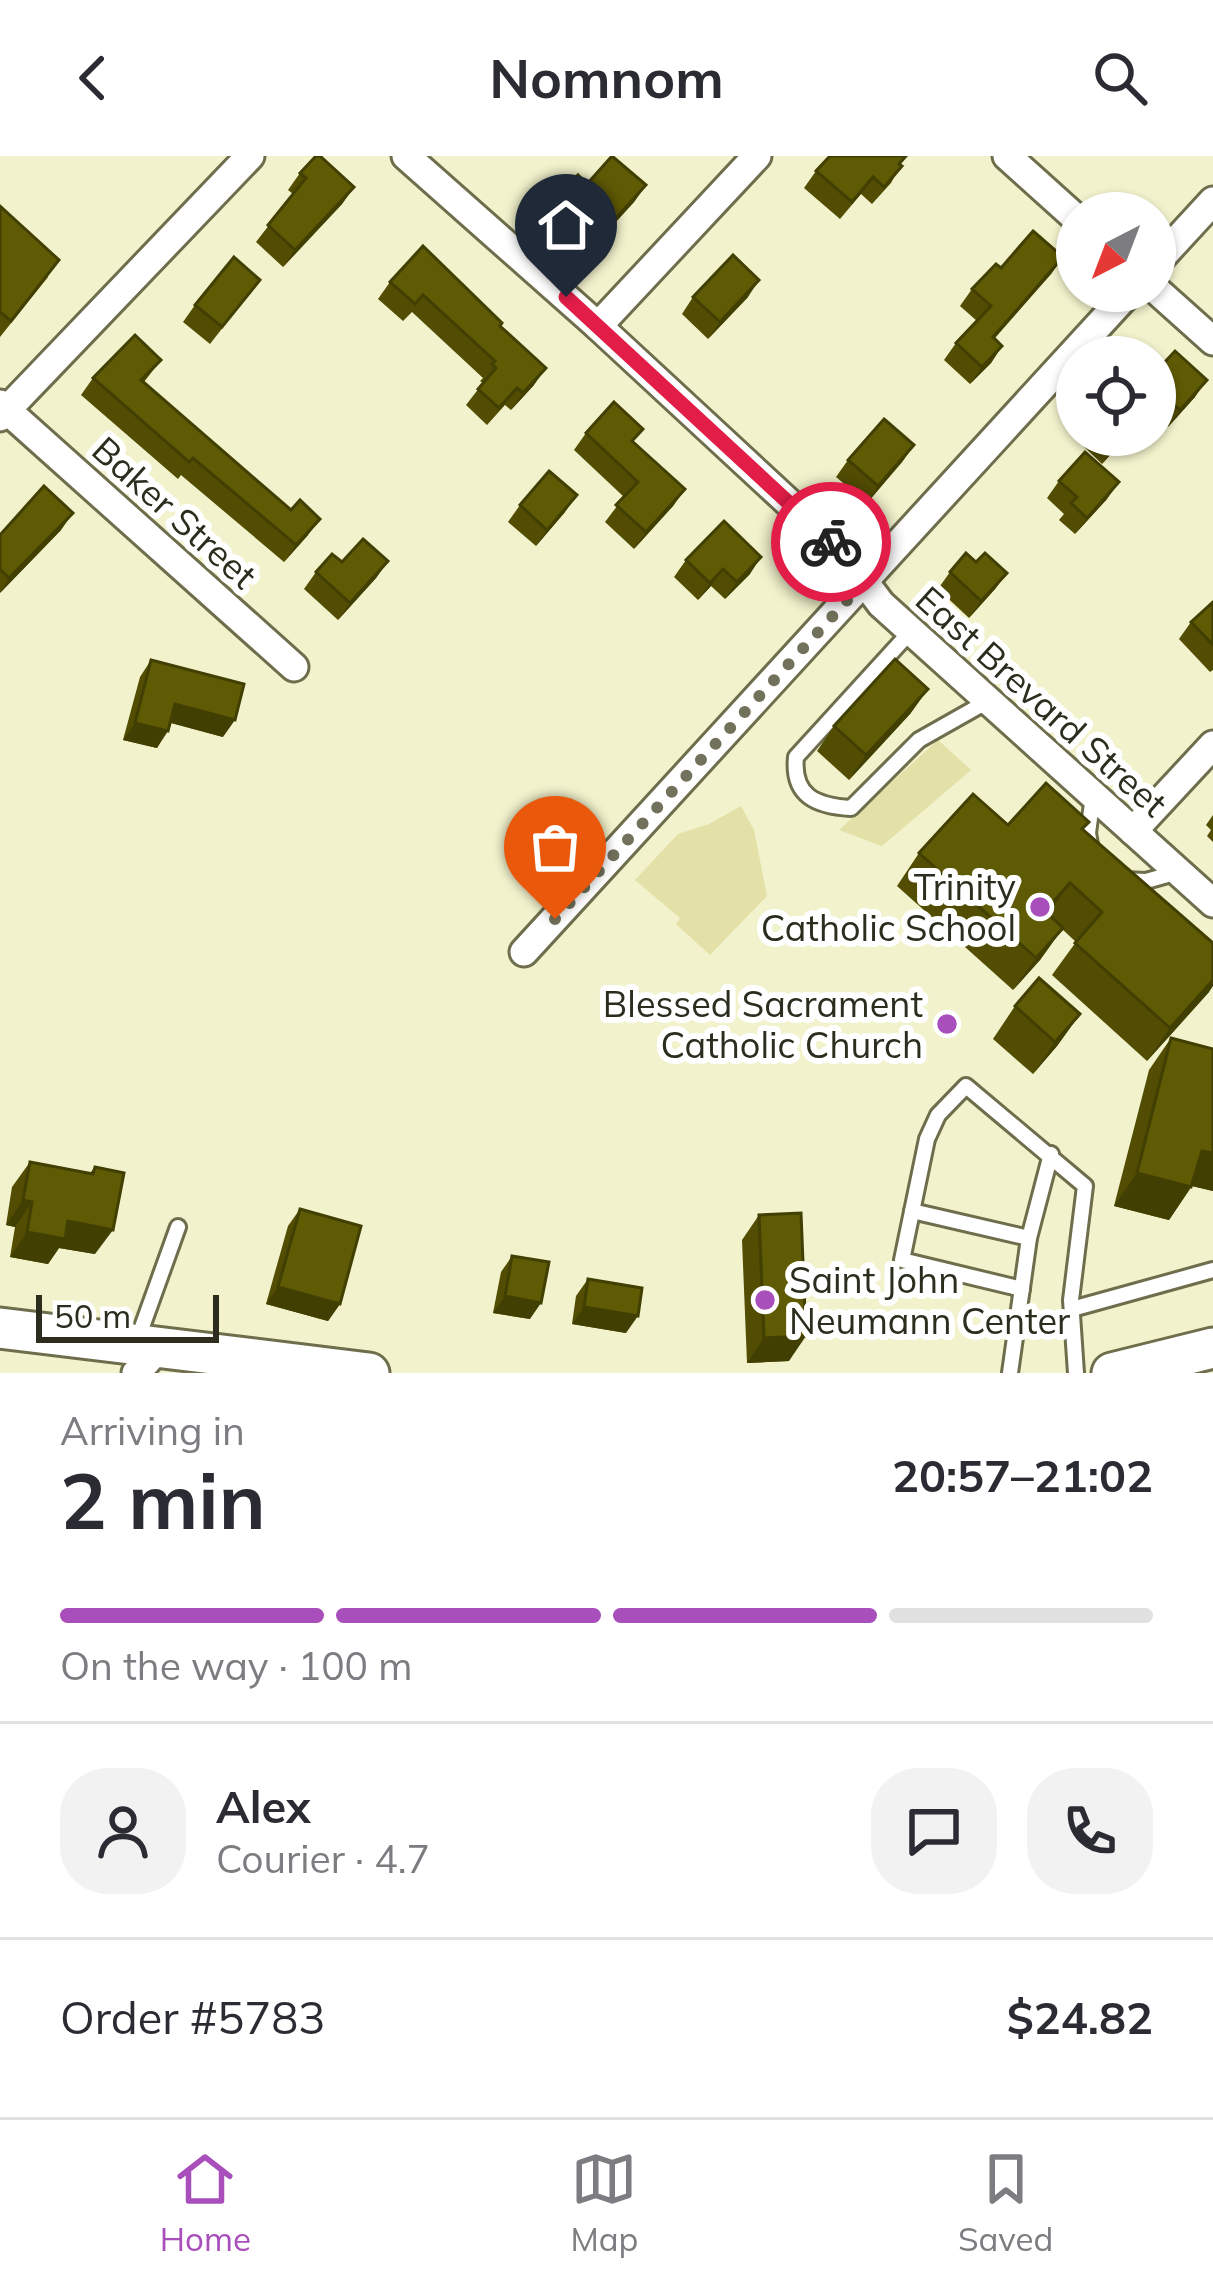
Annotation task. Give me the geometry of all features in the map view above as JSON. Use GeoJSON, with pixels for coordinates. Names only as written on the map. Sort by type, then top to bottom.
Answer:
{"type":"FeatureCollection","features":[{"type":"Feature","properties":{"kind":"street"},"geometry":{"type":"LineString","coordinates":[[2,410],[250,156]]}},
{"type":"Feature","properties":{"kind":"street","name":"East Brevard Street"},"geometry":{"type":"LineString","coordinates":[[406,156],[842,552],[881,604],[1213,903]]}},
{"type":"Feature","properties":{"kind":"street"},"geometry":{"type":"LineString","coordinates":[[598,326],[757,156]]}},
{"type":"Feature","properties":{"kind":"street"},"geometry":{"type":"LineString","coordinates":[[1007,156],[1056,200]]}},
{"type":"Feature","properties":{"kind":"street"},"geometry":{"type":"LineString","coordinates":[[1176,241],[1213,201]]}},
{"type":"Feature","properties":{"kind":"street"},"geometry":{"type":"LineString","coordinates":[[1176,308],[1213,341]]}},
{"type":"Feature","properties":{"kind":"street"},"geometry":{"type":"LineString","coordinates":[[524,952],[1111,312]]}},
{"type":"Feature","properties":{"kind":"street","name":"Baker Street"},"geometry":{"type":"LineString","coordinates":[[2,410],[294,668]]}},
{"type":"Feature","properties":{"kind":"street"},"geometry":{"type":"LineString","coordinates":[[1132,831],[1213,745]]}},
{"type":"Feature","properties":{"kind":"street"},"geometry":{"type":"LineString","coordinates":[[0,1328],[143,1356],[369,1373]]}},
{"type":"Feature","properties":{"kind":"street"},"geometry":{"type":"LineString","coordinates":[[1112,1373],[1190,1362]]}},
{"type":"Feature","properties":{"kind":"lane"},"geometry":{"type":"LineString","coordinates":[[911,631],[796,757],[794,776],[807,796],[829,807],[851,808],[919,740],[988,700]]}},
{"type":"Feature","properties":{"kind":"lane"},"geometry":{"type":"LineString","coordinates":[[1094,796],[1088,833],[1092,852],[1104,868],[1130,883],[1178,872]]}},
{"type":"Feature","properties":{"kind":"lane"},"geometry":{"type":"LineString","coordinates":[[1022,1289],[902,1260],[927,1139],[938,1115],[966,1086],[1085,1186],[1072,1309],[1076,1373]]}},
{"type":"Feature","properties":{"kind":"lane"},"geometry":{"type":"LineString","coordinates":[[1010,1373],[1029,1238],[1051,1154]]}},
{"type":"Feature","properties":{"kind":"lane"},"geometry":{"type":"LineString","coordinates":[[912,1211],[1029,1238]]}},
{"type":"Feature","properties":{"kind":"lane"},"geometry":{"type":"LineString","coordinates":[[143,1356],[178,1227]]}},
{"type":"Feature","properties":{"kind":"lane"},"geometry":{"type":"LineString","coordinates":[[1072,1309],[1213,1270]]}},
{"type":"Feature","properties":{"kind":"shaded area"},"geometry":{"type":"Polygon","coordinates":[[[938,740],[971,770],[882,846],[839,830],[938,740]]]}},
{"type":"Feature","properties":{"kind":"shaded area"},"geometry":{"type":"Polygon","coordinates":[[[741,806],[754,830],[767,896],[710,955],[676,924],[680,918],[635,880],[678,834],[741,806]]]}},
{"type":"Feature","properties":{"kind":"building"},"geometry":{"type":"Polygon","coordinates":[[[316,156],[354,187],[295,250],[268,225],[306,178],[300,173],[316,156]]]}},
{"type":"Feature","properties":{"kind":"building"},"geometry":{"type":"Polygon","coordinates":[[[612,156],[646,185],[615,219],[600,206],[582,225],[564,210],[569,205],[559,196],[578,175],[587,184],[612,156]]]}},
{"type":"Feature","properties":{"kind":"building"},"geometry":{"type":"Polygon","coordinates":[[[830,156],[906,156],[884,187],[873,177],[852,202],[816,171],[830,156]]]}},
{"type":"Feature","properties":{"kind":"building"},"geometry":{"type":"Polygon","coordinates":[[[0,206],[59,260],[11,321],[0,312],[0,206]]]}},
{"type":"Feature","properties":{"kind":"building"},"geometry":{"type":"Polygon","coordinates":[[[1033,231],[1056,251],[1056,265],[993,337],[1002,346],[982,367],[956,343],[991,306],[972,289],[996,264],[1001,268],[1033,231]]]}},
{"type":"Feature","properties":{"kind":"building"},"geometry":{"type":"Polygon","coordinates":[[[423,246],[546,368],[523,393],[517,388],[499,408],[478,389],[496,368],[495,361],[423,295],[415,304],[390,282],[423,246]]]}},
{"type":"Feature","properties":{"kind":"building"},"geometry":{"type":"Polygon","coordinates":[[[733,255],[759,280],[720,322],[693,297],[733,255]]]}},
{"type":"Feature","properties":{"kind":"building"},"geometry":{"type":"Polygon","coordinates":[[[234,257],[260,280],[222,327],[195,305],[234,257]]]}},
{"type":"Feature","properties":{"kind":"building"},"geometry":{"type":"Polygon","coordinates":[[[135,335],[161,360],[141,380],[291,510],[300,500],[320,519],[296,545],[193,458],[189,462],[93,378],[135,335]]]}},
{"type":"Feature","properties":{"kind":"building"},"geometry":{"type":"Polygon","coordinates":[[[1176,352],[1207,380],[1180,410],[1176,406],[1176,352]]]}},
{"type":"Feature","properties":{"kind":"building"},"geometry":{"type":"Polygon","coordinates":[[[614,402],[643,429],[632,441],[685,489],[646,532],[616,505],[638,482],[586,433],[614,402]]]}},
{"type":"Feature","properties":{"kind":"building"},"geometry":{"type":"Polygon","coordinates":[[[884,419],[914,445],[878,486],[848,460],[884,419]]]}},
{"type":"Feature","properties":{"kind":"building"},"geometry":{"type":"Polygon","coordinates":[[[1081,456],[1090,456],[1119,482],[1087,518],[1071,503],[1077,497],[1059,481],[1081,456]]]}},
{"type":"Feature","properties":{"kind":"building"},"geometry":{"type":"Polygon","coordinates":[[[549,471],[577,495],[547,530],[520,505],[549,471]]]}},
{"type":"Feature","properties":{"kind":"building"},"geometry":{"type":"Polygon","coordinates":[[[44,486],[73,513],[9,578],[0,569],[0,535],[44,486]]]}},
{"type":"Feature","properties":{"kind":"building"},"geometry":{"type":"Polygon","coordinates":[[[724,521],[761,557],[737,582],[723,569],[710,583],[686,560],[724,521]]]}},
{"type":"Feature","properties":{"kind":"building"},"geometry":{"type":"Polygon","coordinates":[[[363,539],[388,561],[350,603],[316,572],[332,554],[342,562],[363,539]]]}},
{"type":"Feature","properties":{"kind":"building"},"geometry":{"type":"Polygon","coordinates":[[[966,553],[976,562],[985,553],[1007,573],[981,601],[950,572],[966,553]]]}},
{"type":"Feature","properties":{"kind":"building"},"geometry":{"type":"Polygon","coordinates":[[[1213,602],[1213,645],[1191,622],[1213,602]]]}},
{"type":"Feature","properties":{"kind":"building"},"geometry":{"type":"Polygon","coordinates":[[[895,659],[928,689],[866,755],[834,726],[895,659]]]}},
{"type":"Feature","properties":{"kind":"building"},"geometry":{"type":"Polygon","coordinates":[[[151,660],[244,684],[235,720],[175,704],[168,731],[135,723],[151,660]]]}},
{"type":"Feature","properties":{"kind":"building"},"geometry":{"type":"Polygon","coordinates":[[[1046,783],[1089,822],[1082,829],[1213,943],[1213,980],[1170,1028],[1075,943],[1102,912],[1070,883],[1045,911],[1063,928],[1036,958],[919,853],[973,794],[1008,825],[1046,783]]]}},
{"type":"Feature","properties":{"kind":"building"},"geometry":{"type":"Polygon","coordinates":[[[1039,978],[1080,1014],[1055,1042],[1015,1006],[1039,978]]]}},
{"type":"Feature","properties":{"kind":"building"},"geometry":{"type":"Polygon","coordinates":[[[1171,1038],[1213,1049],[1213,1153],[1202,1151],[1191,1187],[1137,1173],[1171,1038]]]}},
{"type":"Feature","properties":{"kind":"building"},"geometry":{"type":"Polygon","coordinates":[[[30,1162],[93,1174],[95,1167],[124,1173],[113,1230],[68,1221],[65,1239],[27,1232],[32,1202],[23,1200],[30,1162]]]}},
{"type":"Feature","properties":{"kind":"building"},"geometry":{"type":"Polygon","coordinates":[[[300,1209],[361,1226],[340,1304],[278,1287],[300,1209]]]}},
{"type":"Feature","properties":{"kind":"building"},"geometry":{"type":"Polygon","coordinates":[[[801,1213],[806,1336],[764,1338],[759,1215],[801,1213]]]}},
{"type":"Feature","properties":{"kind":"building"},"geometry":{"type":"Polygon","coordinates":[[[512,1256],[549,1262],[541,1303],[505,1296],[512,1256]]]}},
{"type":"Feature","properties":{"kind":"building"},"geometry":{"type":"Polygon","coordinates":[[[588,1279],[642,1288],[638,1316],[584,1307],[588,1279]]]}},
{"type":"Feature","properties":{"kind":"way so far"},"geometry":{"type":"LineString","coordinates":[[555,919],[864,582],[831,542]]}},
{"type":"Feature","properties":{"kind":"place","name":"Trinity Catholic School"},"geometry":{"type":"Point","coordinates":[1040,907]}},
{"type":"Feature","properties":{"kind":"place","name":"Blessed Sacrament Catholic Church"},"geometry":{"type":"Point","coordinates":[947,1024]}},
{"type":"Feature","properties":{"kind":"place","name":"Saint John Neumann Center"},"geometry":{"type":"Point","coordinates":[765,1300]}},
{"type":"Feature","properties":{"kind":"route"},"geometry":{"type":"LineString","coordinates":[[566,297],[831,542]]}}]}
